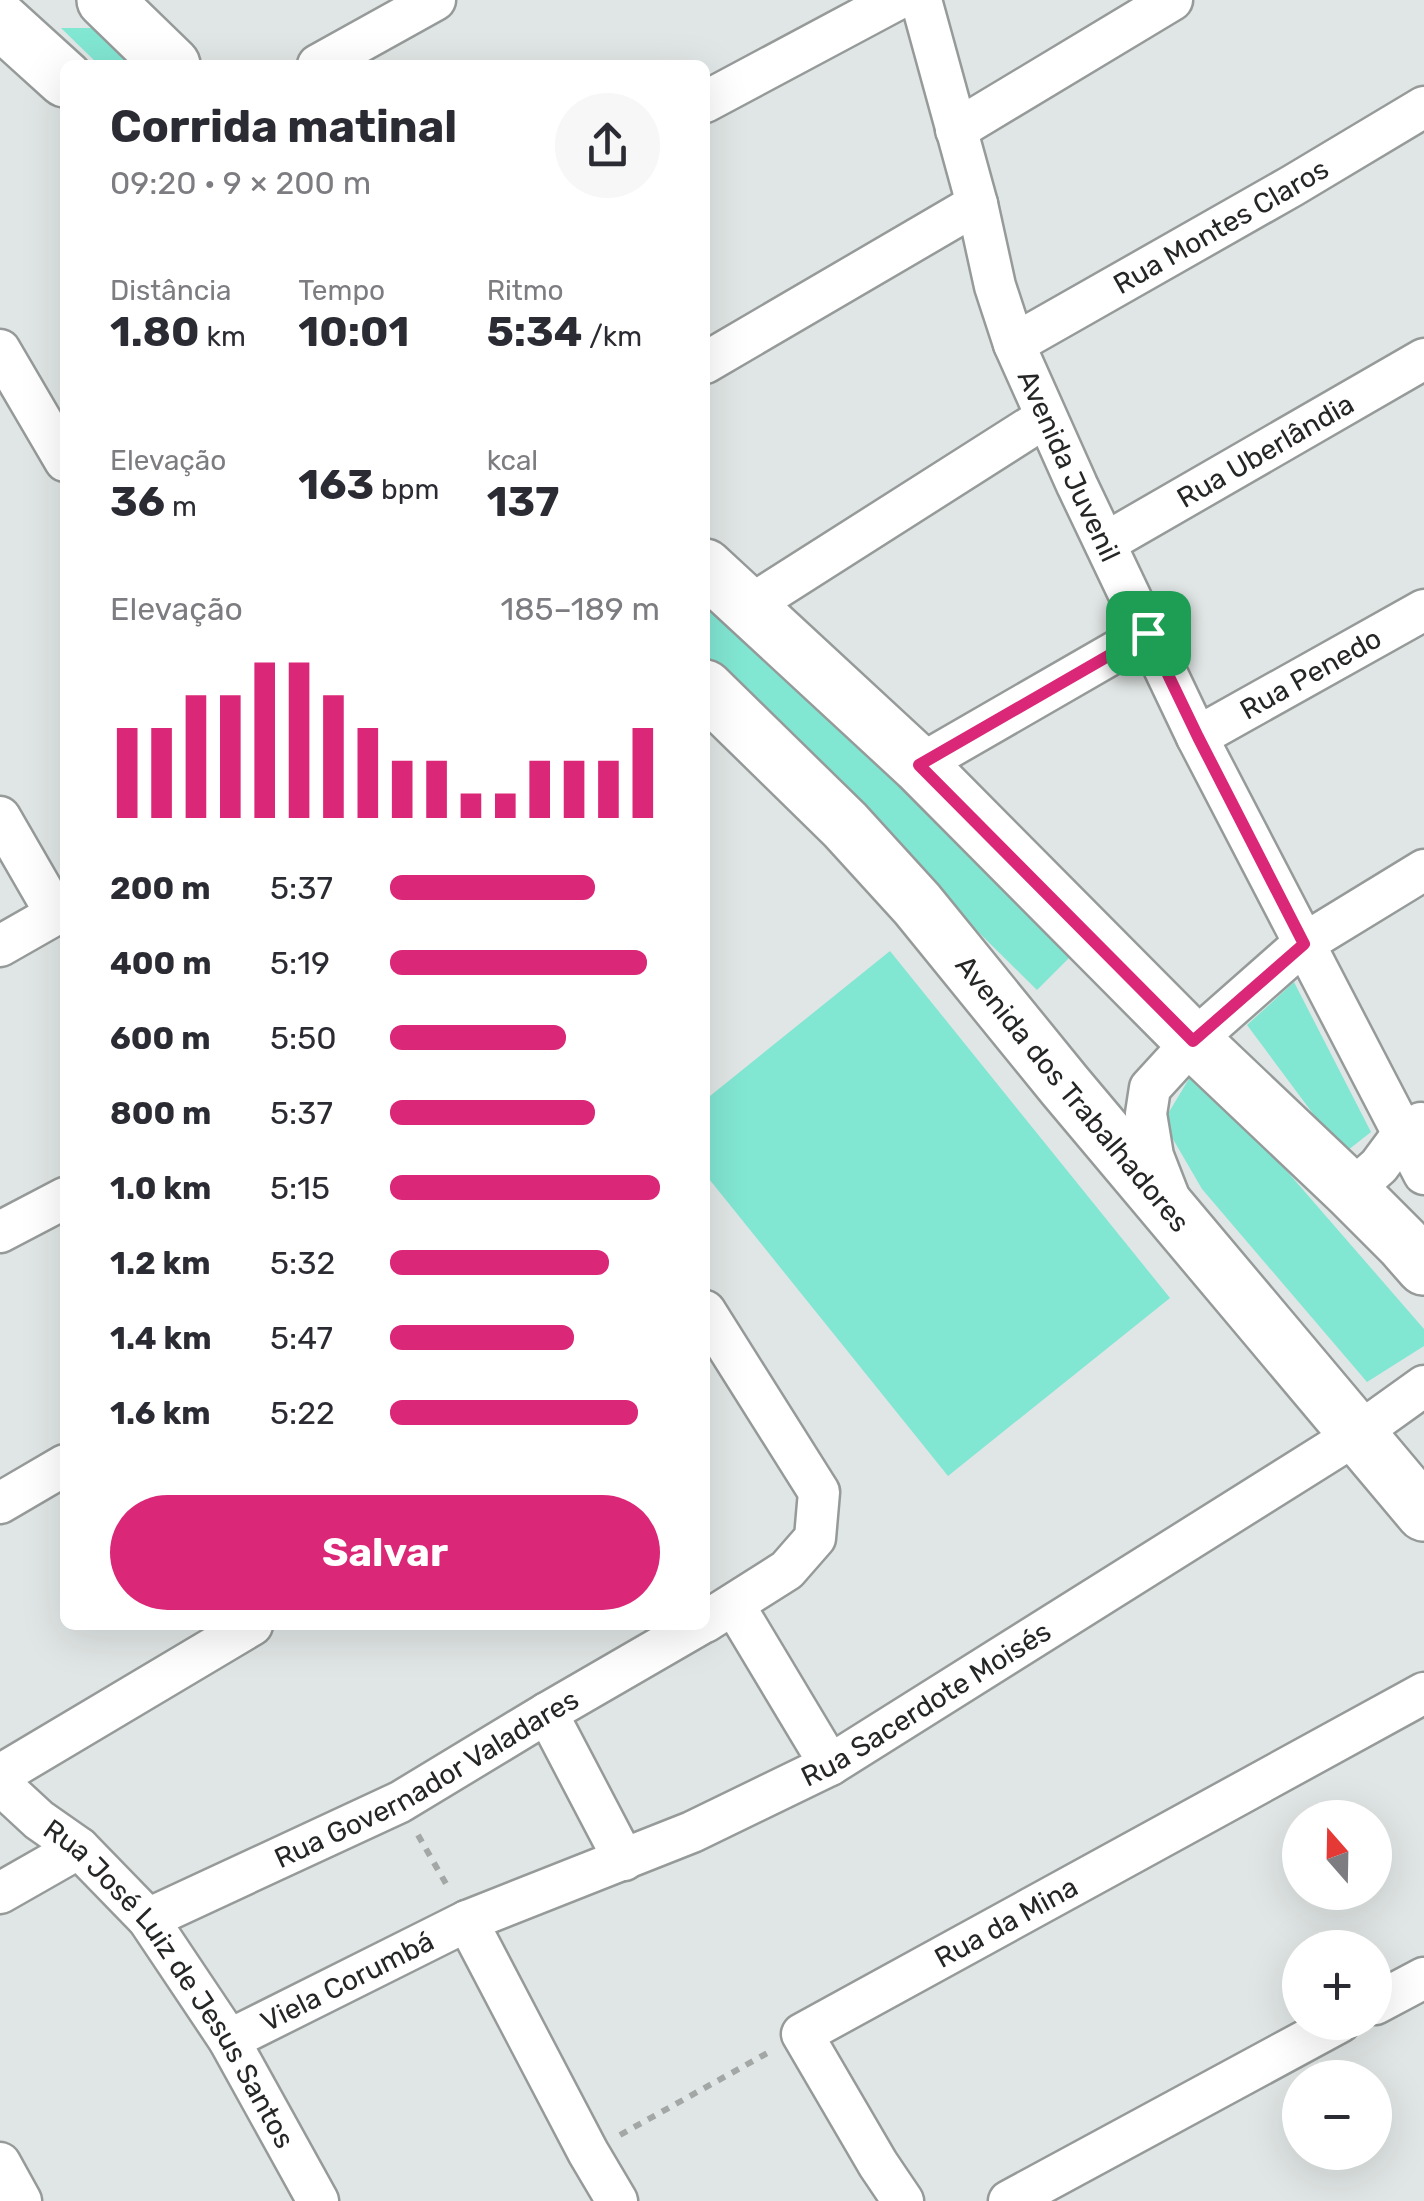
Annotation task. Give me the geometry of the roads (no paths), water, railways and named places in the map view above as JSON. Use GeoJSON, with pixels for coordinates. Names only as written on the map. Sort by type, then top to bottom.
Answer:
{"type":"FeatureCollection","features":[{"type":"Feature","properties":{"kind":"street"},"geometry":{"type":"LineString","coordinates":[[0,8],[9,0]]}},
{"type":"Feature","properties":{"kind":"street"},"geometry":{"type":"LineString","coordinates":[[105,0],[167,60]]}},
{"type":"Feature","properties":{"kind":"street"},"geometry":{"type":"LineString","coordinates":[[327,60],[435,0]]}},
{"type":"Feature","properties":{"kind":"street"},"geometry":{"type":"LineString","coordinates":[[710,99],[896,0]]}},
{"type":"Feature","properties":{"kind":"street","name":"Avenida Juvenil"},"geometry":{"type":"LineString","coordinates":[[922,0],[995,286],[1014,344],[1076,485],[1198,737],[1304,944],[1413,1128],[1424,1174]]}},
{"type":"Feature","properties":{"kind":"street"},"geometry":{"type":"LineString","coordinates":[[956,130],[1172,0]]}},
{"type":"Feature","properties":{"kind":"street"},"geometry":{"type":"LineString","coordinates":[[0,20],[60,74]]}},
{"type":"Feature","properties":{"kind":"street","name":"Rua Montes Claros"},"geometry":{"type":"LineString","coordinates":[[1014,344],[1424,107]]}},
{"type":"Feature","properties":{"kind":"street"},"geometry":{"type":"LineString","coordinates":[[710,360],[976,204]]}},
{"type":"Feature","properties":{"kind":"street"},"geometry":{"type":"LineString","coordinates":[[0,350],[60,446]]}},
{"type":"Feature","properties":{"kind":"street","name":"Rua Uberlândia"},"geometry":{"type":"LineString","coordinates":[[1106,542],[1424,360]]}},
{"type":"Feature","properties":{"kind":"street"},"geometry":{"type":"LineString","coordinates":[[749,606],[1046,417]]}},
{"type":"Feature","properties":{"kind":"street"},"geometry":{"type":"LineString","coordinates":[[710,571],[919,765],[1424,1267]]}},
{"type":"Feature","properties":{"kind":"street","name":"Rua Penedo"},"geometry":{"type":"LineString","coordinates":[[1198,737],[1424,610]]}},
{"type":"Feature","properties":{"kind":"street"},"geometry":{"type":"LineString","coordinates":[[919,765],[1148,633]]}},
{"type":"Feature","properties":{"kind":"street","name":"Avenida dos Trabalhadores"},"geometry":{"type":"LineString","coordinates":[[711,706],[845,825],[918,904],[1065,1086],[1424,1514]]}},
{"type":"Feature","properties":{"kind":"street"},"geometry":{"type":"LineString","coordinates":[[0,817],[60,912],[0,946]]}},
{"type":"Feature","properties":{"kind":"street"},"geometry":{"type":"LineString","coordinates":[[1065,1086],[1101,1097],[1150,1088],[1193,1041],[1304,944],[1424,870]]}},
{"type":"Feature","properties":{"kind":"street"},"geometry":{"type":"LineString","coordinates":[[1150,1088],[1146,1114],[1153,1156],[1180,1224]]}},
{"type":"Feature","properties":{"kind":"street"},"geometry":{"type":"LineString","coordinates":[[1351,1191],[1413,1128]]}},
{"type":"Feature","properties":{"kind":"street"},"geometry":{"type":"LineString","coordinates":[[0,1232],[60,1201]]}},
{"type":"Feature","properties":{"kind":"street","name":"Rua Governador Valadares"},"geometry":{"type":"LineString","coordinates":[[712,1336],[819,1492],[815,1538],[787,1570],[713,1617]]}},
{"type":"Feature","properties":{"kind":"street","name":"Rua Sacerdote Moisés"},"geometry":{"type":"LineString","coordinates":[[466,1921],[692,1832],[830,1765],[1357,1434],[1424,1386]]}},
{"type":"Feature","properties":{"kind":"street"},"geometry":{"type":"LineString","coordinates":[[0,1503],[60,1467]]}},
{"type":"Feature","properties":{"kind":"street"},"geometry":{"type":"LineString","coordinates":[[713,1617],[830,1765]]}},
{"type":"Feature","properties":{"kind":"street"},"geometry":{"type":"LineString","coordinates":[[0,1775],[244,1630]]}},
{"type":"Feature","properties":{"kind":"street","name":"Rua Governador Valadares"},"geometry":{"type":"LineString","coordinates":[[148,1919],[400,1802],[691,1630]]}},
{"type":"Feature","properties":{"kind":"street","name":"Rua da Mina"},"geometry":{"type":"LineString","coordinates":[[903,2201],[802,2034],[1424,1693]]}},
{"type":"Feature","properties":{"kind":"street"},"geometry":{"type":"LineString","coordinates":[[547,1713],[624,1860]]}},
{"type":"Feature","properties":{"kind":"street","name":"Rua José Luiz de Jesus Santos"},"geometry":{"type":"LineString","coordinates":[[0,1784],[39,1820],[78,1848],[148,1919],[228,2040],[318,2201]]}},
{"type":"Feature","properties":{"kind":"street"},"geometry":{"type":"LineString","coordinates":[[0,1892],[78,1848]]}},
{"type":"Feature","properties":{"kind":"street"},"geometry":{"type":"LineString","coordinates":[[466,1921],[617,2201]]}},
{"type":"Feature","properties":{"kind":"street","name":"Viela Corumbá"},"geometry":{"type":"LineString","coordinates":[[228,2040],[466,1921]]}},
{"type":"Feature","properties":{"kind":"street"},"geometry":{"type":"LineString","coordinates":[[1392,1995],[1424,1978]]}},
{"type":"Feature","properties":{"kind":"street"},"geometry":{"type":"LineString","coordinates":[[1009,2201],[1307,2040]]}},
{"type":"Feature","properties":{"kind":"street"},"geometry":{"type":"LineString","coordinates":[[0,2163],[21,2201]]}}]}
